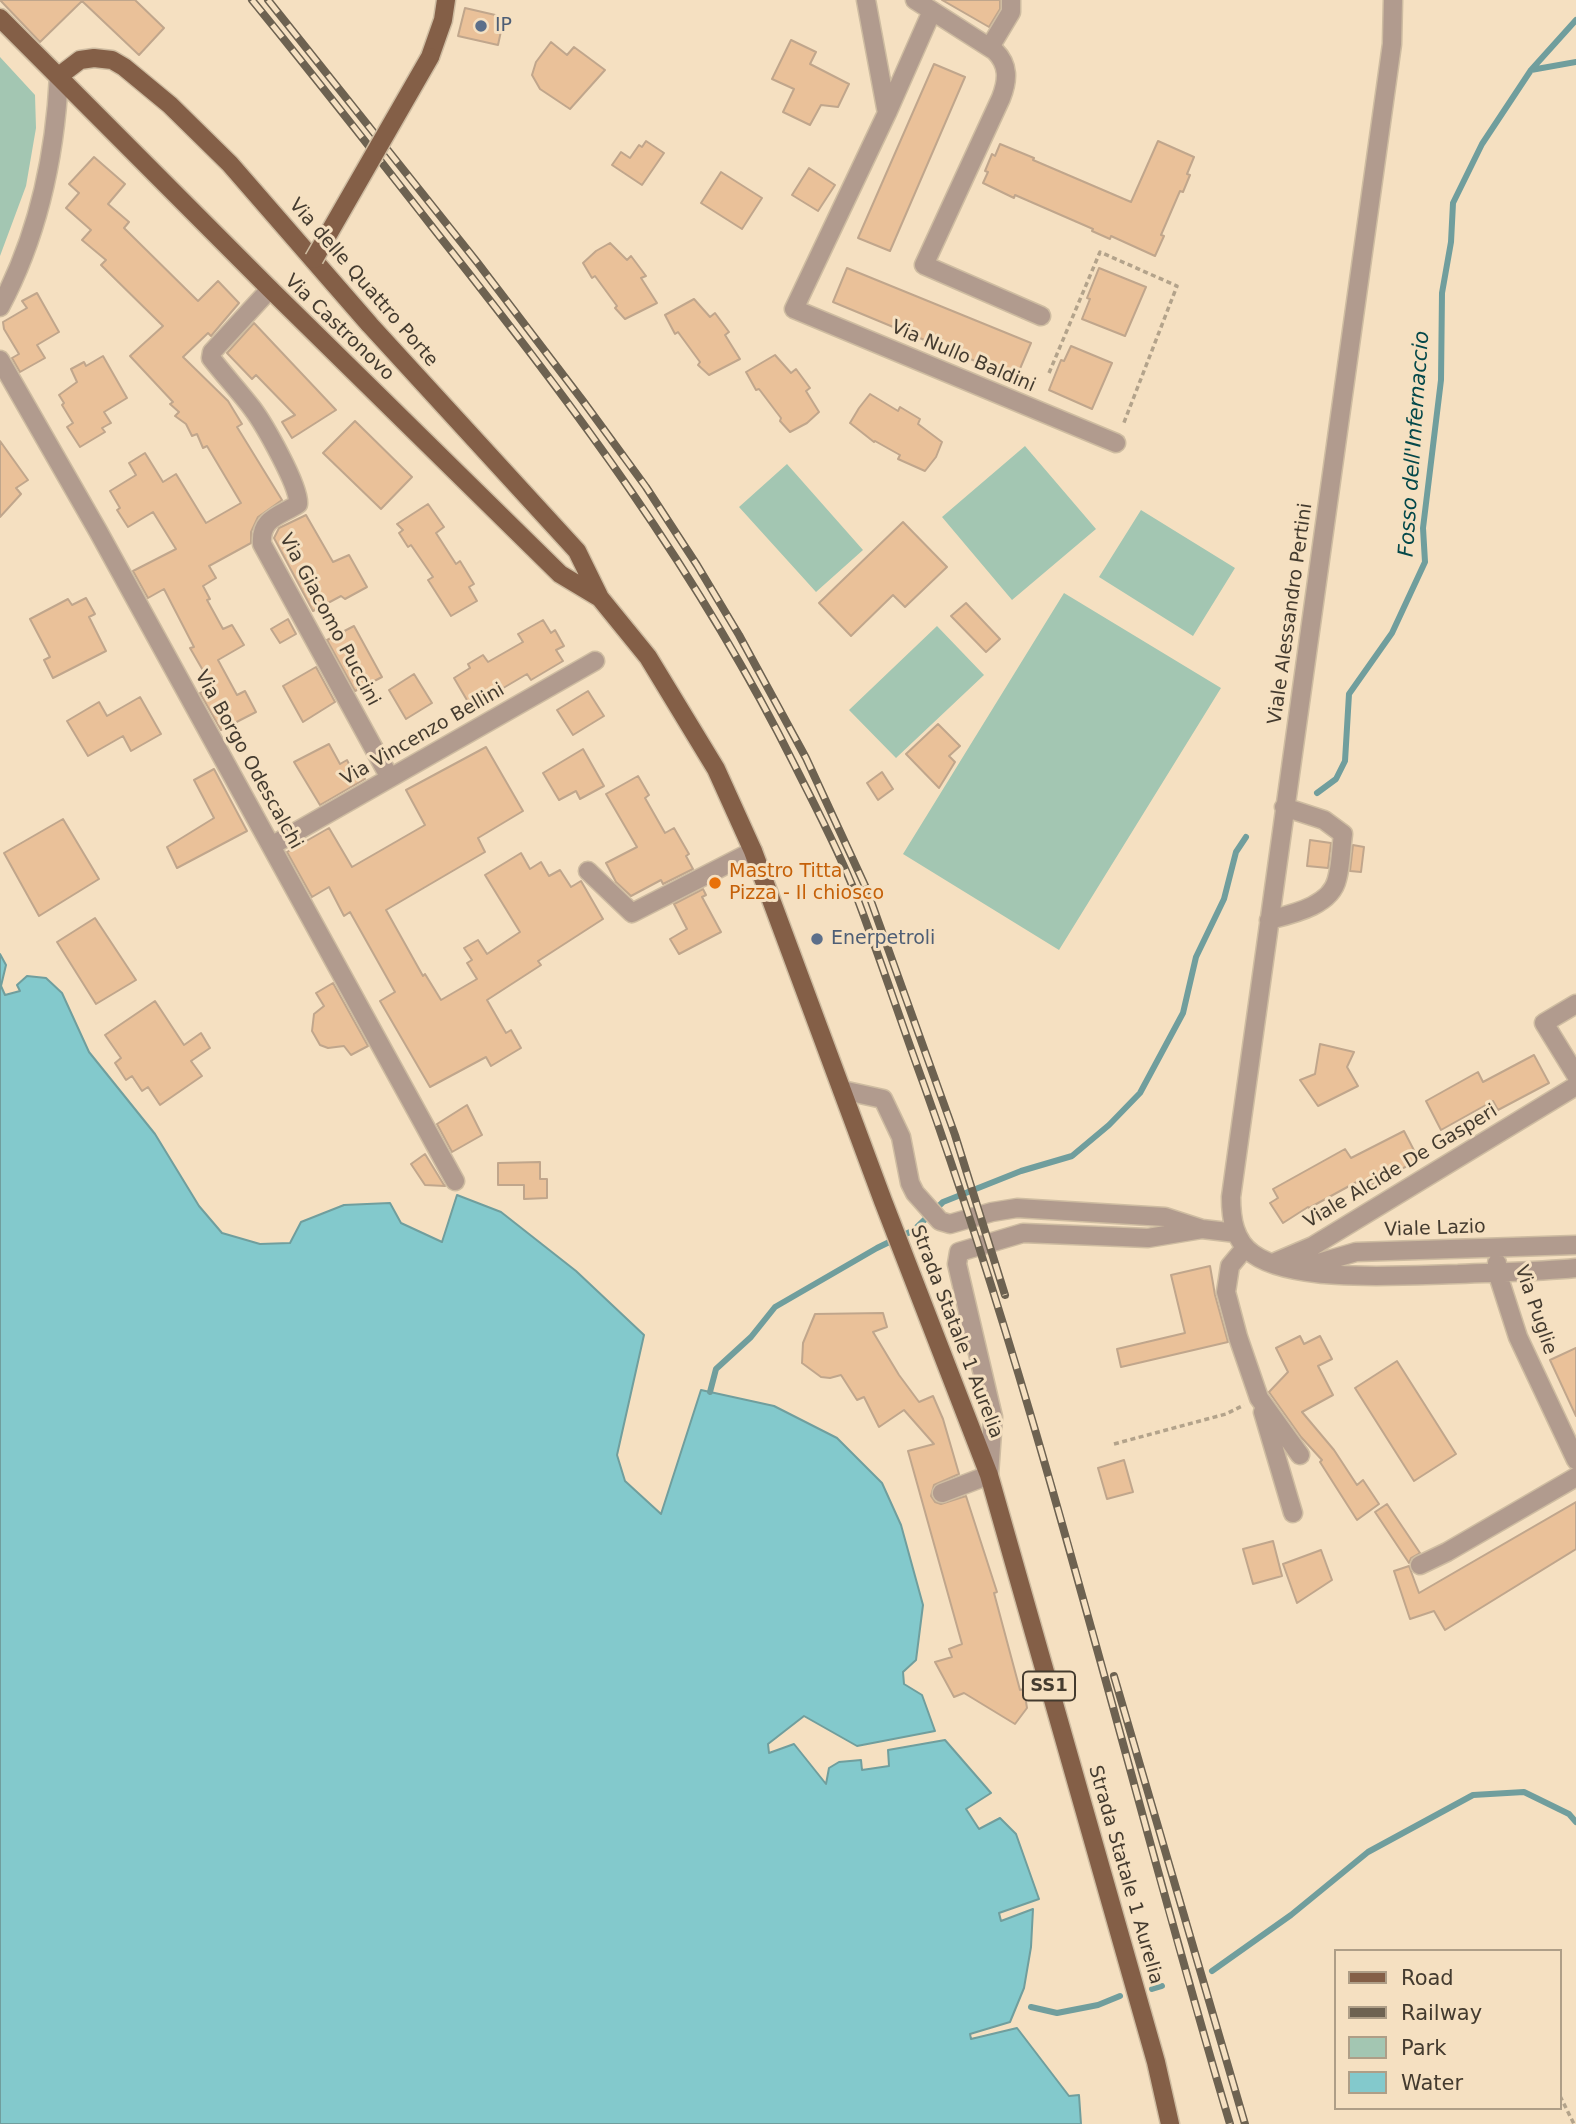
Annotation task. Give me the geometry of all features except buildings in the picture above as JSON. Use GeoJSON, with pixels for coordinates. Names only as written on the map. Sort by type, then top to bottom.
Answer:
{"type":"FeatureCollection","features":[{"type":"Feature","properties":{"kind":"main road"},"geometry":{"type":"LineString","coordinates":[[314,259],[430,57],[443,20],[446,0]]}},
{"type":"Feature","properties":{"kind":"main road","name":"Via Castronovo"},"geometry":{"type":"LineString","coordinates":[[0,20],[560,574],[600,598]]}},
{"type":"Feature","properties":{"kind":"main road","name":"Via delle Quattro Porte"},"geometry":{"type":"LineString","coordinates":[[59,76],[75,63],[87,58],[112,60],[170,105],[214,148],[370,325],[578,551],[600,598]]}},
{"type":"Feature","properties":{"kind":"main road","name":"Strada Statale 1 Aurelia"},"geometry":{"type":"LineString","coordinates":[[600,598],[648,657],[698,736],[733,802],[989,1475],[1156,2062],[1170,2124]]}},
{"type":"Feature","properties":{"kind":"street"},"geometry":{"type":"LineString","coordinates":[[866,0],[887,113]]}},
{"type":"Feature","properties":{"kind":"street"},"geometry":{"type":"LineString","coordinates":[[915,0],[999,54],[1006,66],[1007,82],[924,264],[1041,316]]}},
{"type":"Feature","properties":{"kind":"street"},"geometry":{"type":"LineString","coordinates":[[990,47],[1011,12],[1011,0]]}},
{"type":"Feature","properties":{"kind":"street","name":"Viale Alessandro Pertini"},"geometry":{"type":"LineString","coordinates":[[1241,1241],[1231,1215],[1231,1197],[1392,44],[1393,0]]}},
{"type":"Feature","properties":{"kind":"street"},"geometry":{"type":"LineString","coordinates":[[887,113],[932,10]]}},
{"type":"Feature","properties":{"kind":"street"},"geometry":{"type":"LineString","coordinates":[[0,307],[16,277],[47,180],[56,123],[59,76]]}},
{"type":"Feature","properties":{"kind":"street","name":"Via Nullo Baldini"},"geometry":{"type":"LineString","coordinates":[[887,113],[794,309],[1116,443]]}},
{"type":"Feature","properties":{"kind":"street","name":"Via Giacomo Puccini"},"geometry":{"type":"LineString","coordinates":[[270,289],[212,352],[211,358],[254,410],[299,496],[298,504],[266,524],[261,533],[262,544],[390,778]]}},
{"type":"Feature","properties":{"kind":"street","name":"Via Borgo Odescalchi"},"geometry":{"type":"LineString","coordinates":[[0,360],[98,531],[456,1181]]}},
{"type":"Feature","properties":{"kind":"street","name":"Via Vincenzo Bellini"},"geometry":{"type":"LineString","coordinates":[[271,846],[595,661]]}},
{"type":"Feature","properties":{"kind":"street"},"geometry":{"type":"LineString","coordinates":[[1269,920],[1296,913],[1325,898],[1337,882],[1343,834],[1324,820],[1284,807]]}},
{"type":"Feature","properties":{"kind":"street"},"geometry":{"type":"LineString","coordinates":[[588,871],[632,913],[753,851]]}},
{"type":"Feature","properties":{"kind":"street"},"geometry":{"type":"LineString","coordinates":[[1576,1004],[1544,1023],[1576,1074]]}},
{"type":"Feature","properties":{"kind":"street","name":"Viale Alcide De Gasperi"},"geometry":{"type":"LineString","coordinates":[[1273,1263],[1313,1246],[1576,1086]]}},
{"type":"Feature","properties":{"kind":"street"},"geometry":{"type":"LineString","coordinates":[[842,1090],[883,1099],[901,1137],[910,1183],[915,1193],[940,1221],[950,1224],[1017,1208],[1165,1217],[1241,1241],[1256,1256],[1273,1263]]}},
{"type":"Feature","properties":{"kind":"street"},"geometry":{"type":"LineString","coordinates":[[942,1493],[989,1475],[993,1417],[957,1264],[959,1252],[1023,1233],[1148,1238],[1202,1229]]}},
{"type":"Feature","properties":{"kind":"street"},"geometry":{"type":"LineString","coordinates":[[1241,1241],[1230,1266],[1226,1292],[1293,1513]]}},
{"type":"Feature","properties":{"kind":"street","name":"Viale Lazio"},"geometry":{"type":"LineString","coordinates":[[1298,1269],[1356,1252],[1576,1245]]}},
{"type":"Feature","properties":{"kind":"street","name":"Via Puglie"},"geometry":{"type":"LineString","coordinates":[[1496,1247],[1497,1272],[1518,1337],[1576,1460]]}},
{"type":"Feature","properties":{"kind":"street","name":"Viale Lazio"},"geometry":{"type":"LineString","coordinates":[[1273,1263],[1357,1277],[1576,1268]]}},
{"type":"Feature","properties":{"kind":"street"},"geometry":{"type":"LineString","coordinates":[[1259,1398],[1300,1455]]}},
{"type":"Feature","properties":{"kind":"street"},"geometry":{"type":"LineString","coordinates":[[1420,1564],[1447,1552],[1576,1476]]}},
{"type":"Feature","properties":{"kind":"path"},"geometry":{"type":"LineString","coordinates":[[1049,373],[1100,252],[1177,286],[1116,443]]}},
{"type":"Feature","properties":{"kind":"path"},"geometry":{"type":"LineString","coordinates":[[1114,1444],[1226,1414],[1259,1398]]}},
{"type":"Feature","properties":{"kind":"path"},"geometry":{"type":"LineString","coordinates":[[1562,2100],[1574,2124]]}},
{"type":"Feature","properties":{"kind":"green space"},"geometry":{"type":"Polygon","coordinates":[[[0,57],[35,95],[36,128],[26,186],[0,256],[0,57]]]}},
{"type":"Feature","properties":{"kind":"green space"},"geometry":{"type":"Polygon","coordinates":[[[1025,446],[1096,529],[1012,600],[942,517],[1025,446]]]}},
{"type":"Feature","properties":{"kind":"green space"},"geometry":{"type":"Polygon","coordinates":[[[787,464],[863,550],[816,592],[739,507],[787,464]]]}},
{"type":"Feature","properties":{"kind":"green space"},"geometry":{"type":"Polygon","coordinates":[[[1141,510],[1235,568],[1193,636],[1099,577],[1141,510]]]}},
{"type":"Feature","properties":{"kind":"green space"},"geometry":{"type":"Polygon","coordinates":[[[1064,593],[1221,688],[1059,950],[903,854],[1064,593]]]}},
{"type":"Feature","properties":{"kind":"green space"},"geometry":{"type":"Polygon","coordinates":[[[937,626],[984,675],[896,758],[849,710],[937,626]]]}},
{"type":"Feature","properties":{"kind":"water"},"geometry":{"type":"Polygon","coordinates":[[[0,954],[6,965],[1,986],[5,995],[20,991],[17,985],[27,976],[46,978],[62,993],[89,1052],[155,1134],[199,1206],[222,1233],[260,1244],[290,1243],[301,1222],[344,1205],[390,1203],[401,1223],[442,1242],[457,1195],[501,1212],[576,1271],[644,1335],[617,1455],[625,1481],[661,1514],[701,1390],[774,1406],[837,1438],[882,1483],[901,1525],[923,1605],[916,1660],[903,1672],[904,1684],[922,1695],[935,1731],[857,1746],[804,1716],[768,1744],[769,1753],[794,1744],[826,1784],[829,1768],[839,1762],[861,1760],[862,1770],[889,1766],[888,1750],[945,1740],[991,1793],[966,1809],[979,1829],[1000,1818],[1016,1834],[1039,1899],[999,1913],[1001,1921],[1033,1909],[1031,1947],[1024,1988],[1010,2022],[970,2034],[971,2039],[1017,2028],[1069,2096],[1079,2095],[1081,2124],[0,2124],[0,954]]]}},
{"type":"Feature","properties":{"kind":"waterway","name":"Fosso dell'Infernaccio"},"geometry":{"type":"LineString","coordinates":[[1317,793],[1336,779],[1345,761],[1349,694],[1392,633],[1425,562],[1423,528],[1441,380],[1442,293],[1451,242],[1453,203],[1482,144],[1531,70],[1576,20]]}},
{"type":"Feature","properties":{"kind":"waterway"},"geometry":{"type":"LineString","coordinates":[[1531,70],[1576,62]]}},
{"type":"Feature","properties":{"kind":"waterway","name":"Fosso dell'Infernaccio"},"geometry":{"type":"LineString","coordinates":[[710,1392],[716,1369],[751,1337],[775,1307],[877,1248],[914,1230],[943,1202],[1021,1171],[1072,1156],[1109,1125],[1140,1093],[1183,1013],[1196,957],[1224,899],[1236,852],[1246,837]]}},
{"type":"Feature","properties":{"kind":"waterway"},"geometry":{"type":"LineString","coordinates":[[1212,1971],[1291,1915],[1368,1852],[1473,1795],[1524,1792],[1569,1814],[1576,1822]]}},
{"type":"Feature","properties":{"kind":"waterway"},"geometry":{"type":"LineString","coordinates":[[1152,1989],[1162,1986]]}},
{"type":"Feature","properties":{"kind":"waterway"},"geometry":{"type":"LineString","coordinates":[[1031,2007],[1057,2013],[1098,2005],[1120,1996]]}},
{"type":"Feature","properties":{"kind":"railway"},"geometry":{"type":"LineString","coordinates":[[252,0],[487,297],[630,490],[717,624],[757,694],[835,846],[865,919],[924,1085],[1009,1342],[1230,2124]]}},
{"type":"Feature","properties":{"kind":"railway"},"geometry":{"type":"LineString","coordinates":[[268,0],[477,262],[583,401],[646,487],[739,635],[806,758],[867,890],[955,1135],[1005,1295]]}},
{"type":"Feature","properties":{"kind":"railway"},"geometry":{"type":"LineString","coordinates":[[1114,1676],[1245,2124]]}},
{"type":"Feature","properties":{"kind":"place","name":"IP"},"geometry":{"type":"Point","coordinates":[481,26]}},
{"type":"Feature","properties":{"kind":"place","name":"Mastro Titta Pizza - Il chiosco"},"geometry":{"type":"Point","coordinates":[715,883]}},
{"type":"Feature","properties":{"kind":"place","name":"Enerpetroli"},"geometry":{"type":"Point","coordinates":[817,939]}}]}
